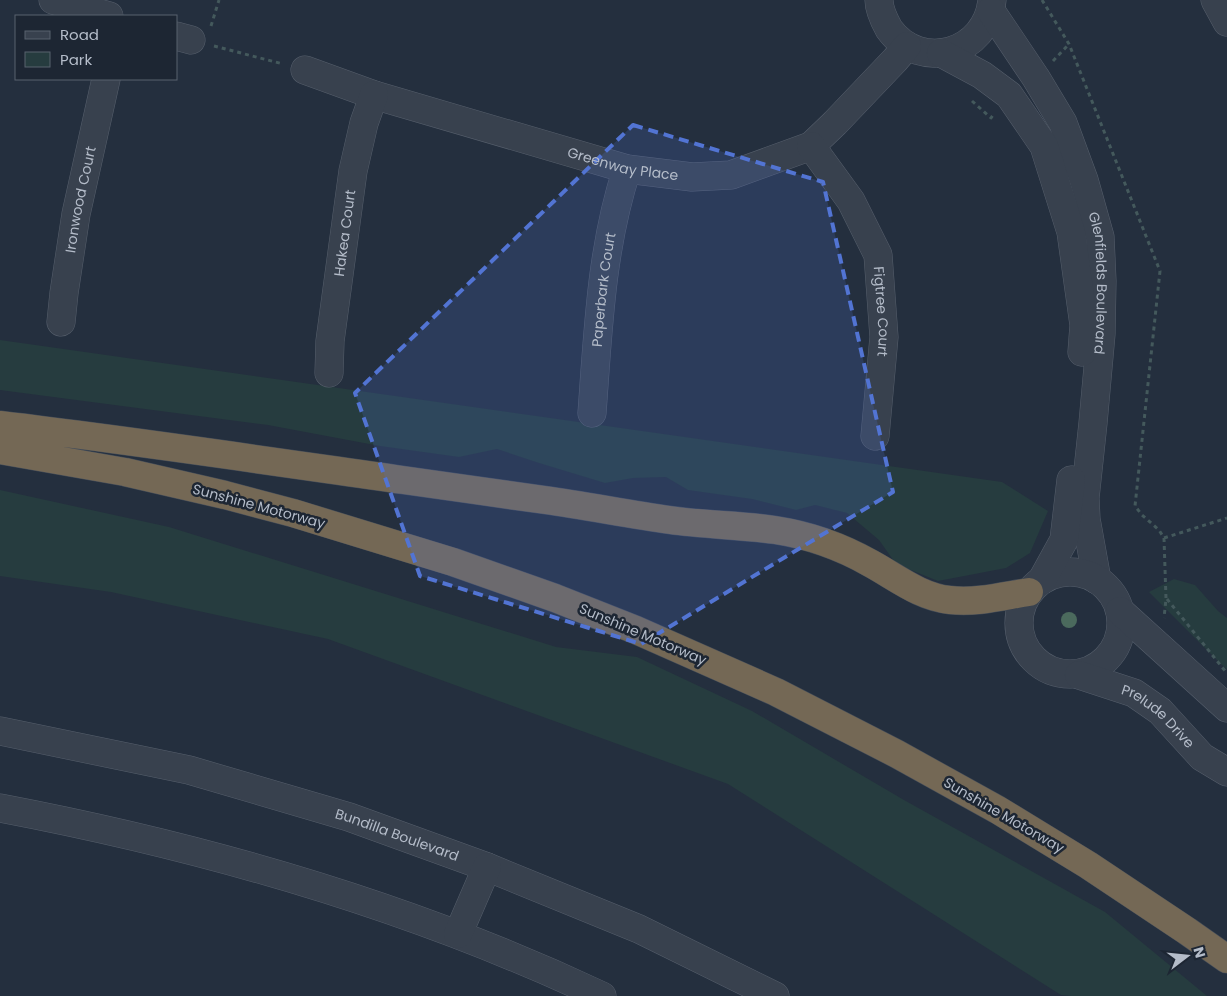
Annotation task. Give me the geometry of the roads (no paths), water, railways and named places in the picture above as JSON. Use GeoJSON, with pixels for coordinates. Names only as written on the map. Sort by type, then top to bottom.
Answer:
{"type":"FeatureCollection","features":[{"type":"Feature","properties":{"kind":"highway"},"geometry":{"type":"LineString","coordinates":[[0,425],[183,448],[672,520],[775,530],[825,542],[871,563],[909,587],[948,600],[972,602],[1035,586]]}},
{"type":"Feature","properties":{"kind":"highway","name":"Sunshine Motorway"},"geometry":{"type":"LineString","coordinates":[[0,450],[125,472],[293,513],[453,562],[555,598],[636,630],[776,692],[906,758],[1088,864],[1227,960]]}},
{"type":"Feature","properties":{"kind":"street"},"geometry":{"type":"LineString","coordinates":[[53,0],[106,15]]}},
{"type":"Feature","properties":{"kind":"street"},"geometry":{"type":"LineString","coordinates":[[879,0],[884,21],[894,35],[907,46],[924,52],[941,53],[958,49],[973,40],[984,27],[992,5]]}},
{"type":"Feature","properties":{"kind":"street"},"geometry":{"type":"LineString","coordinates":[[1215,0],[1227,22]]}},
{"type":"Feature","properties":{"kind":"street","name":"Glenfields Boulevard"},"geometry":{"type":"LineString","coordinates":[[992,5],[1063,123],[1084,180],[1100,237],[1102,281],[1101,334],[1084,498],[1097,580]]}},
{"type":"Feature","properties":{"kind":"street","name":"Greenway Place"},"geometry":{"type":"LineString","coordinates":[[305,70],[374,95],[627,169],[692,177],[731,176],[811,146],[907,46]]}},
{"type":"Feature","properties":{"kind":"street","name":"Glenfields Boulevard"},"geometry":{"type":"LineString","coordinates":[[941,53],[982,75],[1009,95],[1044,146],[1071,232],[1084,325],[1072,472],[1064,540],[1035,586]]}},
{"type":"Feature","properties":{"kind":"street","name":"Ironwood Court"},"geometry":{"type":"LineString","coordinates":[[61,322],[76,214],[106,80]]}},
{"type":"Feature","properties":{"kind":"street","name":"Hakea Court"},"geometry":{"type":"LineString","coordinates":[[328,373],[330,341],[354,171],[364,123],[374,95]]}},
{"type":"Feature","properties":{"kind":"street","name":"Figtree Court"},"geometry":{"type":"LineString","coordinates":[[811,146],[851,201],[878,255],[884,337],[875,436]]}},
{"type":"Feature","properties":{"kind":"street","name":"Paperbark Court"},"geometry":{"type":"LineString","coordinates":[[592,413],[600,306],[608,246],[620,190],[627,169]]}},
{"type":"Feature","properties":{"kind":"street"},"geometry":{"type":"LineString","coordinates":[[1070,572],[1084,574],[1097,580],[1107,588],[1115,599],[1120,611],[1121,628],[1117,644],[1108,658],[1095,669],[1079,675],[1062,675],[1053,672],[1045,669],[1031,658],[1021,642],[1018,625],[1020,607],[1035,586],[1055,573],[1070,572]]}},
{"type":"Feature","properties":{"kind":"street"},"geometry":{"type":"LineString","coordinates":[[1120,611],[1227,708]]}},
{"type":"Feature","properties":{"kind":"street","name":"Prelude Drive"},"geometry":{"type":"LineString","coordinates":[[1079,675],[1134,693],[1160,711],[1202,757],[1227,772]]}},
{"type":"Feature","properties":{"kind":"street","name":"Bundilla Boulevard"},"geometry":{"type":"LineString","coordinates":[[0,731],[189,770],[349,817],[487,867],[639,929],[775,996]]}},
{"type":"Feature","properties":{"kind":"street"},"geometry":{"type":"LineString","coordinates":[[0,808],[58,819],[217,857],[330,891],[458,934],[602,996]]}},
{"type":"Feature","properties":{"kind":"street"},"geometry":{"type":"LineString","coordinates":[[458,934],[487,867]]}}]}
